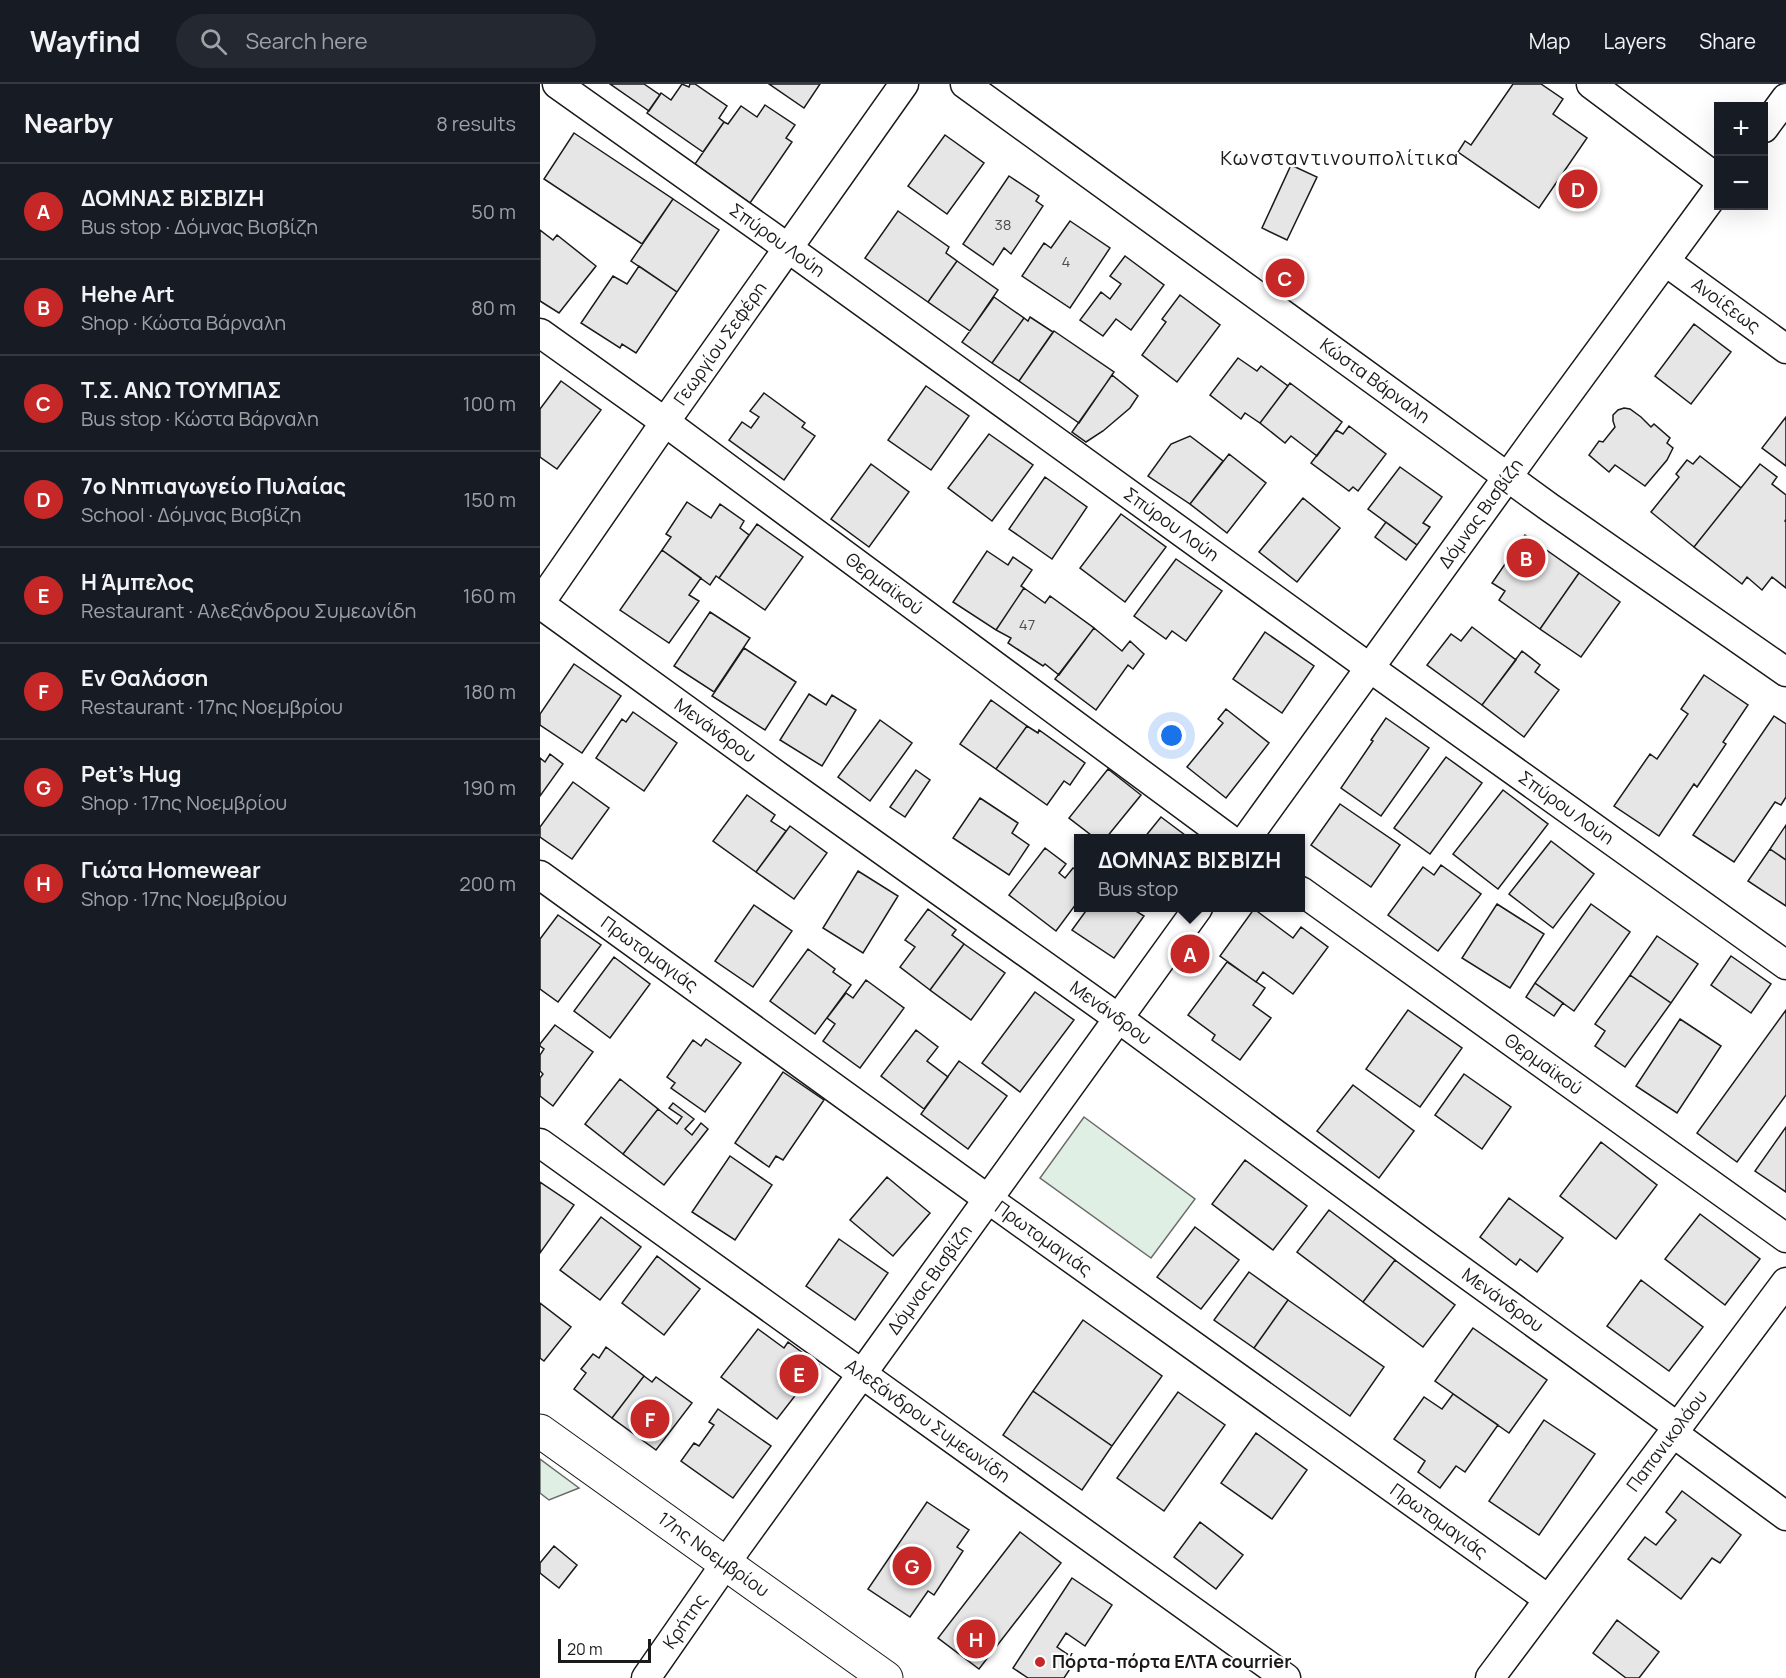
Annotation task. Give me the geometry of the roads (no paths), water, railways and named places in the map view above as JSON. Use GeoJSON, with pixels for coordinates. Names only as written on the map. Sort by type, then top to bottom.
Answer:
{"type":"FeatureCollection","features":[{"type":"Feature","properties":{"kind":"street","name":"Σπύρου Λούη"},"geometry":{"type":"LineString","coordinates":[[557,84],[1786,965]]}},
{"type":"Feature","properties":{"kind":"street","name":"Γεωργίου Σεφέρη"},"geometry":{"type":"LineString","coordinates":[[540,604],[665,422],[904,84]]}},
{"type":"Feature","properties":{"kind":"street","name":"Κώστα Βάρναλη"},"geometry":{"type":"LineString","coordinates":[[965,84],[1508,477],[1786,672]]}},
{"type":"Feature","properties":{"kind":"street"},"geometry":{"type":"LineString","coordinates":[[1591,84],[1714,175]]}},
{"type":"Feature","properties":{"kind":"street"},"geometry":{"type":"LineString","coordinates":[[1768,123],[1786,98]]}},
{"type":"Feature","properties":{"kind":"street","name":"Δόμνας Βισβίζη"},"geometry":{"type":"LineString","coordinates":[[1250,834],[1714,196]]}},
{"type":"Feature","properties":{"kind":"street","name":"Ανοίξεως"},"geometry":{"type":"LineString","coordinates":[[1666,262],[1786,349]]}},
{"type":"Feature","properties":{"kind":"street","name":"Θερμαϊκού"},"geometry":{"type":"LineString","coordinates":[[540,333],[665,422],[1223,834]]}},
{"type":"Feature","properties":{"kind":"street","name":"Μενάνδρου"},"geometry":{"type":"LineString","coordinates":[[540,604],[1118,1018],[1675,1430],[1786,1516]]}},
{"type":"Feature","properties":{"kind":"street","name":"Πρωτομαγιάς"},"geometry":{"type":"LineString","coordinates":[[540,875],[988,1199],[1548,1599]]}},
{"type":"Feature","properties":{"kind":"street","name":"Θερμαϊκού"},"geometry":{"type":"LineString","coordinates":[[1305,894],[1786,1238]]}},
{"type":"Feature","properties":{"kind":"street","name":"Δόμνας Βισβίζη"},"geometry":{"type":"LineString","coordinates":[[725,1563],[1195,912]]}},
{"type":"Feature","properties":{"kind":"street","name":"Αλεξάνδρου Συμεωνίδη"},"geometry":{"type":"LineString","coordinates":[[540,1143],[1286,1678]]}},
{"type":"Feature","properties":{"kind":"street","name":"Παπανικολάου"},"geometry":{"type":"LineString","coordinates":[[1490,1678],[1786,1282]]}},
{"type":"Feature","properties":{"kind":"street","name":"17ης Νοεμβρίου"},"geometry":{"type":"LineString","coordinates":[[540,1431],[886,1678]]}},
{"type":"Feature","properties":{"kind":"street","name":"Κρήτης"},"geometry":{"type":"LineString","coordinates":[[646,1678],[725,1563]]}},
{"type":"Feature","properties":{"kind":"place","name":"7ο Νηπιαγωγείο Πυλαίας"},"geometry":{"type":"Point","coordinates":[1578,189]}},
{"type":"Feature","properties":{"kind":"place","name":"Τ.Σ. ΑΝΩ ΤΟΥΜΠΑΣ"},"geometry":{"type":"Point","coordinates":[1285,278]}},
{"type":"Feature","properties":{"kind":"place","name":"Hehe Art"},"geometry":{"type":"Point","coordinates":[1526,558]}},
{"type":"Feature","properties":{"kind":"place","name":"ΔΟΜΝΑΣ ΒΙΣΒΙΖΗ"},"geometry":{"type":"Point","coordinates":[1190,954]}},
{"type":"Feature","properties":{"kind":"place","name":"Η Άμπελος"},"geometry":{"type":"Point","coordinates":[799,1374]}},
{"type":"Feature","properties":{"kind":"place","name":"Εν Θαλάσση"},"geometry":{"type":"Point","coordinates":[650,1419]}},
{"type":"Feature","properties":{"kind":"place","name":"Pet’s Hug"},"geometry":{"type":"Point","coordinates":[912,1566]}},
{"type":"Feature","properties":{"kind":"place","name":"Γιώτα Homewear"},"geometry":{"type":"Point","coordinates":[976,1639]}},
{"type":"Feature","properties":{"kind":"place","name":"Πόρτα-πόρτα ΕΛΤΑ courrier"},"geometry":{"type":"Point","coordinates":[1040,1662]}},
{"type":"Feature","properties":{"kind":"district","name":"Κωνσταντινουπολίτικα"},"geometry":{"type":"Point","coordinates":[1340,158]}}]}
